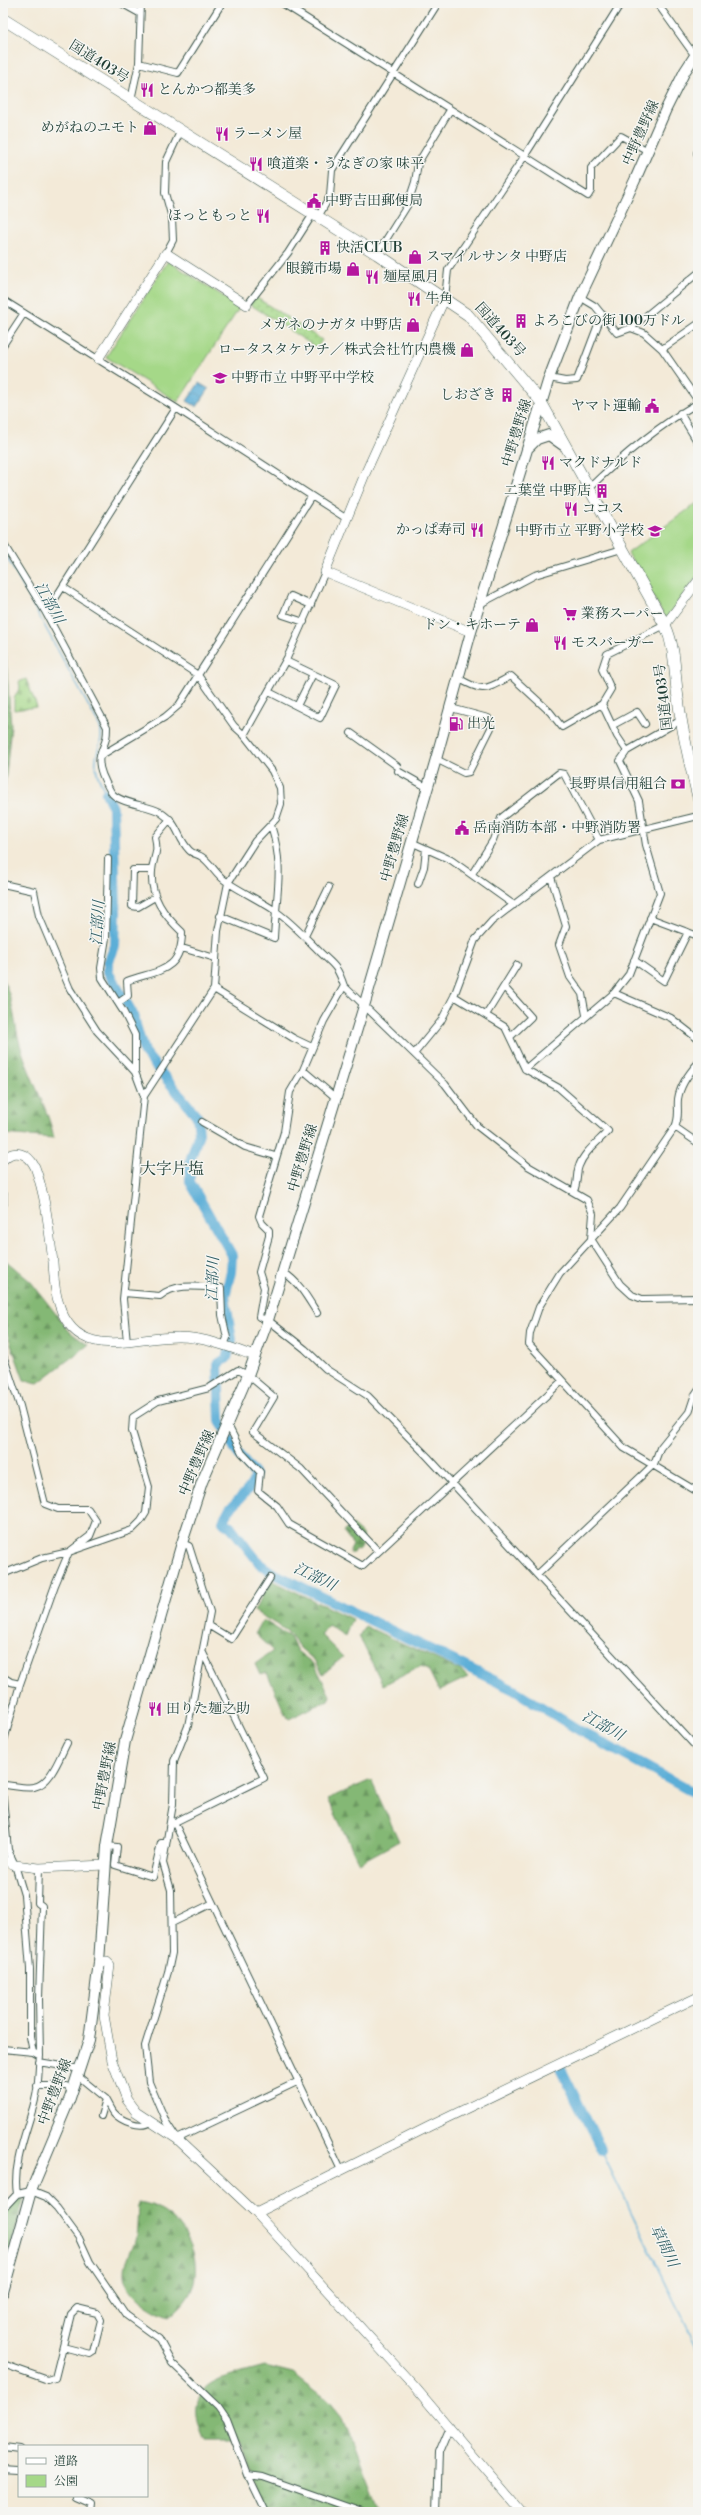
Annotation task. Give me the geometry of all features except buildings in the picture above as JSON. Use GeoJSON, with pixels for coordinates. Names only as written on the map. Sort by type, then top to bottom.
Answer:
{"type":"FeatureCollection","features":[{"type":"Feature","properties":{"kind":"highway","name":"国道403号"},"geometry":{"type":"LineString","coordinates":[[3,20],[377,254],[445,298],[468,315],[479,326],[541,402],[564,446],[665,625],[674,652],[681,720],[698,798]]}},
{"type":"Feature","properties":{"kind":"main road","name":"中野豊野線"},"geometry":{"type":"LineString","coordinates":[[3,2292],[31,2190],[72,2094],[89,2040],[98,1962],[107,1846],[125,1741],[182,1543],[202,1482],[228,1425],[268,1320],[364,1006],[451,708],[471,632],[549,378],[580,297],[666,109],[696,54]]}},
{"type":"Feature","properties":{"kind":"main road"},"geometry":{"type":"LineString","coordinates":[[527,451],[533,442],[546,435],[553,436],[564,446]]}},
{"type":"Feature","properties":{"kind":"street"},"geometry":{"type":"LineString","coordinates":[[121,3],[139,13]]}},
{"type":"Feature","properties":{"kind":"street"},"geometry":{"type":"LineString","coordinates":[[131,100],[139,63],[139,13],[141,3]]}},
{"type":"Feature","properties":{"kind":"street"},"geometry":{"type":"LineString","coordinates":[[139,63],[178,73],[222,3]]}},
{"type":"Feature","properties":{"kind":"street"},"geometry":{"type":"LineString","coordinates":[[282,3],[588,196],[591,191],[592,168],[614,146],[618,138],[621,136],[648,151]]}},
{"type":"Feature","properties":{"kind":"street"},"geometry":{"type":"LineString","coordinates":[[166,252],[247,305],[330,196],[332,170],[438,3]]}},
{"type":"Feature","properties":{"kind":"street"},"geometry":{"type":"LineString","coordinates":[[244,735],[270,692],[304,622],[324,572],[445,298],[448,270],[524,157],[621,3]]}},
{"type":"Feature","properties":{"kind":"street"},"geometry":{"type":"LineString","coordinates":[[657,3],[696,54]]}},
{"type":"Feature","properties":{"kind":"street"},"geometry":{"type":"LineString","coordinates":[[377,254],[407,206],[415,182],[418,163],[450,110]]}},
{"type":"Feature","properties":{"kind":"street"},"geometry":{"type":"LineString","coordinates":[[98,359],[173,240],[172,218],[166,193],[166,162],[181,130]]}},
{"type":"Feature","properties":{"kind":"street"},"geometry":{"type":"LineString","coordinates":[[697,206],[698,214]]}},
{"type":"Feature","properties":{"kind":"street"},"geometry":{"type":"LineString","coordinates":[[580,297],[595,306],[617,333],[631,328],[698,273]]}},
{"type":"Feature","properties":{"kind":"street"},"geometry":{"type":"LineString","coordinates":[[3,300],[176,408],[347,520]]}},
{"type":"Feature","properties":{"kind":"street"},"geometry":{"type":"LineString","coordinates":[[3,345],[24,313]]}},
{"type":"Feature","properties":{"kind":"street"},"geometry":{"type":"LineString","coordinates":[[549,378],[564,381],[577,380],[602,314]]}},
{"type":"Feature","properties":{"kind":"street"},"geometry":{"type":"LineString","coordinates":[[662,349],[698,324]]}},
{"type":"Feature","properties":{"kind":"street"},"geometry":{"type":"LineString","coordinates":[[588,489],[612,466],[680,413],[698,402],[662,349],[644,333],[631,328]]}},
{"type":"Feature","properties":{"kind":"street"},"geometry":{"type":"LineString","coordinates":[[46,613],[176,408]]}},
{"type":"Feature","properties":{"kind":"street"},"geometry":{"type":"LineString","coordinates":[[680,413],[698,443]]}},
{"type":"Feature","properties":{"kind":"street"},"geometry":{"type":"LineString","coordinates":[[691,432],[698,428]]}},
{"type":"Feature","properties":{"kind":"street"},"geometry":{"type":"LineString","coordinates":[[100,756],[165,717],[179,705],[311,497]]}},
{"type":"Feature","properties":{"kind":"street"},"geometry":{"type":"LineString","coordinates":[[3,543],[46,613],[107,727],[107,741],[100,756],[100,769],[112,794],[119,799],[149,807],[174,822],[188,850],[200,855],[210,864],[218,876],[275,911],[336,965],[344,986],[445,1084],[477,1126],[528,1166],[588,1200],[593,1214],[591,1239],[620,1284],[632,1294],[642,1299],[695,1298],[698,1303]]}},
{"type":"Feature","properties":{"kind":"street"},"geometry":{"type":"LineString","coordinates":[[480,604],[535,575],[622,549]]}},
{"type":"Feature","properties":{"kind":"street"},"geometry":{"type":"LineString","coordinates":[[324,572],[471,632]]}},
{"type":"Feature","properties":{"kind":"street"},"geometry":{"type":"LineString","coordinates":[[458,678],[483,688],[492,688],[511,676],[550,712],[562,727],[602,704],[611,689],[602,669],[607,654],[665,625],[698,581]]}},
{"type":"Feature","properties":{"kind":"street"},"geometry":{"type":"LineString","coordinates":[[63,587],[198,674],[234,726],[244,735],[272,770],[280,788],[280,804],[276,819],[256,841],[228,883],[220,916],[215,958],[214,990],[163,1070],[144,1096]]}},
{"type":"Feature","properties":{"kind":"street"},"geometry":{"type":"LineString","coordinates":[[304,622],[283,615],[291,596],[311,605]]}},
{"type":"Feature","properties":{"kind":"street"},"geometry":{"type":"LineString","coordinates":[[270,692],[320,718],[336,685],[286,661]]}},
{"type":"Feature","properties":{"kind":"street"},"geometry":{"type":"LineString","coordinates":[[297,706],[313,674]]}},
{"type":"Feature","properties":{"kind":"street"},"geometry":{"type":"LineString","coordinates":[[602,704],[621,744],[627,751]]}},
{"type":"Feature","properties":{"kind":"street"},"geometry":{"type":"LineString","coordinates":[[451,708],[488,718]]}},
{"type":"Feature","properties":{"kind":"street"},"geometry":{"type":"LineString","coordinates":[[613,725],[637,712],[645,724]]}},
{"type":"Feature","properties":{"kind":"street"},"geometry":{"type":"LineString","coordinates":[[526,1069],[586,1015],[614,993],[629,974],[660,893],[646,845],[639,801],[620,762],[627,751],[681,720]]}},
{"type":"Feature","properties":{"kind":"street"},"geometry":{"type":"LineString","coordinates":[[436,759],[464,773],[469,772],[491,728]]}},
{"type":"Feature","properties":{"kind":"street"},"geometry":{"type":"LineString","coordinates":[[351,733],[397,769],[428,788]]}},
{"type":"Feature","properties":{"kind":"street"},"geometry":{"type":"LineString","coordinates":[[472,874],[493,840],[501,818],[559,773],[564,774],[599,840]]}},
{"type":"Feature","properties":{"kind":"street"},"geometry":{"type":"LineString","coordinates":[[414,1054],[441,1021],[454,996],[475,940],[492,922],[599,840],[698,816]]}},
{"type":"Feature","properties":{"kind":"street"},"geometry":{"type":"LineString","coordinates":[[118,1003],[128,996],[127,980],[162,971],[178,957],[182,948],[182,932],[166,916],[154,897],[152,870],[158,851],[155,838],[170,819]]}},
{"type":"Feature","properties":{"kind":"street"},"geometry":{"type":"LineString","coordinates":[[220,916],[274,938],[275,911],[280,877],[279,849],[271,825]]}},
{"type":"Feature","properties":{"kind":"street"},"geometry":{"type":"LineString","coordinates":[[411,842],[472,874],[514,905]]}},
{"type":"Feature","properties":{"kind":"street"},"geometry":{"type":"LineString","coordinates":[[418,884],[424,867],[426,849]]}},
{"type":"Feature","properties":{"kind":"street"},"geometry":{"type":"LineString","coordinates":[[108,859],[106,938],[101,968],[102,978],[118,1003],[135,1035],[135,1072],[144,1096],[124,1293],[127,1342]]}},
{"type":"Feature","properties":{"kind":"street"},"geometry":{"type":"LineString","coordinates":[[152,870],[133,870],[132,906],[138,907],[154,897]]}},
{"type":"Feature","properties":{"kind":"street"},"geometry":{"type":"LineString","coordinates":[[551,877],[566,926],[560,945],[570,977],[582,994],[586,1015]]}},
{"type":"Feature","properties":{"kind":"street"},"geometry":{"type":"LineString","coordinates":[[3,884],[34,891],[39,916],[70,989],[97,1031],[135,1072]]}},
{"type":"Feature","properties":{"kind":"street"},"geometry":{"type":"LineString","coordinates":[[305,936],[329,887]]}},
{"type":"Feature","properties":{"kind":"street"},"geometry":{"type":"LineString","coordinates":[[650,918],[698,936]]}},
{"type":"Feature","properties":{"kind":"street"},"geometry":{"type":"LineString","coordinates":[[634,960],[664,981],[688,932]]}},
{"type":"Feature","properties":{"kind":"street"},"geometry":{"type":"LineString","coordinates":[[182,948],[215,958]]}},
{"type":"Feature","properties":{"kind":"street"},"geometry":{"type":"LineString","coordinates":[[486,1015],[505,988],[517,965]]}},
{"type":"Feature","properties":{"kind":"street"},"geometry":{"type":"LineString","coordinates":[[344,986],[312,1047],[303,1070],[290,1092],[284,1132],[275,1156],[260,1216],[262,1223],[269,1230],[269,1236],[259,1272],[264,1288],[259,1317],[268,1320],[305,1349],[326,1369],[368,1396],[451,1483],[698,1749]]}},
{"type":"Feature","properties":{"kind":"street"},"geometry":{"type":"LineString","coordinates":[[505,988],[531,1017],[510,1037]]}},
{"type":"Feature","properties":{"kind":"street"},"geometry":{"type":"LineString","coordinates":[[214,990],[293,1038],[312,1047]]}},
{"type":"Feature","properties":{"kind":"street"},"geometry":{"type":"LineString","coordinates":[[614,993],[671,1018],[688,1029],[698,1039]]}},
{"type":"Feature","properties":{"kind":"street"},"geometry":{"type":"LineString","coordinates":[[454,996],[506,1027],[526,1069],[559,1088],[608,1131],[583,1158],[578,1168],[578,1180],[574,1191]]}},
{"type":"Feature","properties":{"kind":"street"},"geometry":{"type":"LineString","coordinates":[[698,1063],[681,1088],[678,1100],[679,1119],[675,1127],[620,1208],[560,1273],[539,1307],[530,1333],[529,1344],[624,1448],[654,1464],[698,1492]]}},
{"type":"Feature","properties":{"kind":"street"},"geometry":{"type":"LineString","coordinates":[[303,1070],[336,1098]]}},
{"type":"Feature","properties":{"kind":"street"},"geometry":{"type":"LineString","coordinates":[[202,1122],[245,1147],[275,1156]]}},
{"type":"Feature","properties":{"kind":"street"},"geometry":{"type":"LineString","coordinates":[[675,1127],[698,1143]]}},
{"type":"Feature","properties":{"kind":"street"},"geometry":{"type":"LineString","coordinates":[[3,1160],[13,1153],[25,1155],[33,1163],[37,1173],[48,1222],[58,1304],[66,1320],[74,1329],[100,1343],[127,1342],[180,1336],[225,1345],[255,1356]]}},
{"type":"Feature","properties":{"kind":"street"},"geometry":{"type":"LineString","coordinates":[[3,1195],[3,1203]]}},
{"type":"Feature","properties":{"kind":"street"},"geometry":{"type":"LineString","coordinates":[[283,1272],[302,1288],[317,1313]]}},
{"type":"Feature","properties":{"kind":"street"},"geometry":{"type":"LineString","coordinates":[[124,1293],[160,1296],[168,1289],[191,1286],[221,1288],[222,1314],[227,1338],[225,1345]]}},
{"type":"Feature","properties":{"kind":"street"},"geometry":{"type":"LineString","coordinates":[[3,1355],[20,1406],[45,1504],[58,1509],[88,1509],[96,1521],[90,1536],[69,1552],[20,1684],[3,1744]]}},
{"type":"Feature","properties":{"kind":"street"},"geometry":{"type":"LineString","coordinates":[[3,1574],[42,1558],[69,1552],[132,1530],[146,1513],[149,1487],[132,1431],[133,1417],[158,1402],[209,1388],[238,1370],[248,1375],[274,1397],[253,1432],[301,1469],[378,1551]]}},
{"type":"Feature","properties":{"kind":"street"},"geometry":{"type":"LineString","coordinates":[[228,1425],[239,1449],[260,1472],[258,1491],[277,1506],[289,1524],[363,1566],[562,1381]]}},
{"type":"Feature","properties":{"kind":"street"},"geometry":{"type":"LineString","coordinates":[[537,1575],[654,1464],[660,1448],[689,1412],[694,1397],[698,1391]]}},
{"type":"Feature","properties":{"kind":"street"},"geometry":{"type":"LineString","coordinates":[[177,2139],[166,2122],[149,2082],[145,2046],[168,1972],[172,1953],[171,1890],[163,1863],[166,1843],[172,1823],[174,1761],[188,1726],[210,1612],[189,1546],[182,1543]]}},
{"type":"Feature","properties":{"kind":"street"},"geometry":{"type":"LineString","coordinates":[[208,1626],[231,1639],[270,1578]]}},
{"type":"Feature","properties":{"kind":"street"},"geometry":{"type":"LineString","coordinates":[[172,1823],[264,1778],[203,1653]]}},
{"type":"Feature","properties":{"kind":"street"},"geometry":{"type":"LineString","coordinates":[[3,1677],[11,1682],[20,1684]]}},
{"type":"Feature","properties":{"kind":"street"},"geometry":{"type":"LineString","coordinates":[[3,1785],[35,1787],[42,1783],[50,1775],[67,1743]]}},
{"type":"Feature","properties":{"kind":"street"},"geometry":{"type":"LineString","coordinates":[[3,1798],[8,1850],[15,1865],[24,1895],[30,1969],[30,2037],[33,2052],[40,2059],[79,2073],[106,2099],[114,2113],[122,2119],[137,2124],[147,2124],[150,2122]]}},
{"type":"Feature","properties":{"kind":"street"},"geometry":{"type":"LineString","coordinates":[[172,1823],[213,1903],[341,2170]]}},
{"type":"Feature","properties":{"kind":"street"},"geometry":{"type":"LineString","coordinates":[[107,1846],[117,1847],[115,1865],[153,1877],[161,1843],[166,1843]]}},
{"type":"Feature","properties":{"kind":"street"},"geometry":{"type":"LineString","coordinates":[[3,1860],[15,1865],[39,1868],[105,1866]]}},
{"type":"Feature","properties":{"kind":"street"},"geometry":{"type":"LineString","coordinates":[[17,2194],[16,2184],[24,2137],[37,2086],[40,2059],[39,1998],[42,1906],[38,1903],[39,1868]]}},
{"type":"Feature","properties":{"kind":"street"},"geometry":{"type":"LineString","coordinates":[[172,1924],[213,1903]]}},
{"type":"Feature","properties":{"kind":"street"},"geometry":{"type":"LineString","coordinates":[[98,1962],[107,1962],[110,1965],[104,2015],[112,2061],[127,2100],[136,2112],[177,2139],[256,2213],[450,2427],[521,2512]]}},
{"type":"Feature","properties":{"kind":"street"},"geometry":{"type":"LineString","coordinates":[[256,2213],[341,2170],[698,1997]]}},
{"type":"Feature","properties":{"kind":"street"},"geometry":{"type":"LineString","coordinates":[[3,2049],[33,2052]]}},
{"type":"Feature","properties":{"kind":"street"},"geometry":{"type":"LineString","coordinates":[[177,2139],[299,2081]]}},
{"type":"Feature","properties":{"kind":"street"},"geometry":{"type":"LineString","coordinates":[[37,2086],[67,2086],[72,2094]]}},
{"type":"Feature","properties":{"kind":"street"},"geometry":{"type":"LineString","coordinates":[[101,2116],[106,2099]]}},
{"type":"Feature","properties":{"kind":"street"},"geometry":{"type":"LineString","coordinates":[[3,2209],[17,2194],[31,2190],[46,2197],[57,2208],[79,2238],[90,2262],[126,2314],[159,2339],[172,2363],[218,2408],[227,2420],[248,2475],[266,2512]]}},
{"type":"Feature","properties":{"kind":"street"},"geometry":{"type":"LineString","coordinates":[[3,2364],[48,2380],[55,2378],[71,2314],[77,2308],[97,2313],[100,2320],[93,2352],[90,2354],[63,2347]]}},
{"type":"Feature","properties":{"kind":"street"},"geometry":{"type":"LineString","coordinates":[[437,2512],[439,2453],[450,2427]]}},
{"type":"Feature","properties":{"kind":"street"},"geometry":{"type":"LineString","coordinates":[[3,2447],[18,2449]]}},
{"type":"Feature","properties":{"kind":"street"},"geometry":{"type":"LineString","coordinates":[[3,2469],[18,2470]]}},
{"type":"Feature","properties":{"kind":"street"},"geometry":{"type":"LineString","coordinates":[[248,2475],[263,2477],[362,2512]]}},
{"type":"Feature","properties":{"kind":"street"},"geometry":{"type":"LineString","coordinates":[[77,2497],[91,2503],[90,2512]]}},
{"type":"Feature","properties":{"kind":"green space"},"geometry":{"type":"Polygon","coordinates":[[[168,261],[240,307],[178,402],[106,357],[168,261]]]}},
{"type":"Feature","properties":{"kind":"green space"},"geometry":{"type":"Polygon","coordinates":[[[254,296],[322,340],[317,348],[248,303],[254,296]]]}},
{"type":"Feature","properties":{"kind":"green space"},"geometry":{"type":"Polygon","coordinates":[[[697,503],[698,575],[666,619],[628,553],[697,503]]]}},
{"type":"Feature","properties":{"kind":"green space"},"geometry":{"type":"Polygon","coordinates":[[[3,619],[11,726],[3,803],[3,619]]]}},
{"type":"Feature","properties":{"kind":"green space"},"geometry":{"type":"Polygon","coordinates":[[[26,679],[37,707],[14,710],[14,699],[20,687],[19,682],[26,679]]]}},
{"type":"Feature","properties":{"kind":"green space"},"geometry":{"type":"Polygon","coordinates":[[[3,979],[10,997],[20,1045],[48,1116],[54,1138],[3,1134],[3,979]]]}},
{"type":"Feature","properties":{"kind":"green space"},"geometry":{"type":"Polygon","coordinates":[[[3,1258],[31,1282],[70,1332],[88,1345],[38,1383],[24,1380],[3,1322],[3,1258]]]}},
{"type":"Feature","properties":{"kind":"green space"},"geometry":{"type":"Polygon","coordinates":[[[352,1525],[362,1534],[363,1544],[358,1550],[355,1549],[353,1553],[349,1553],[353,1545],[343,1532],[352,1525]]]}},
{"type":"Feature","properties":{"kind":"green space"},"geometry":{"type":"Polygon","coordinates":[[[271,1580],[352,1619],[345,1636],[328,1625],[321,1635],[343,1657],[323,1674],[316,1662],[299,1647],[287,1631],[254,1611],[271,1580]]]}},
{"type":"Feature","properties":{"kind":"green space"},"geometry":{"type":"Polygon","coordinates":[[[263,1620],[290,1637],[297,1651],[315,1665],[330,1696],[328,1700],[289,1719],[286,1716],[267,1673],[260,1675],[255,1664],[273,1651],[255,1634],[263,1620]]]}},
{"type":"Feature","properties":{"kind":"green space"},"geometry":{"type":"Polygon","coordinates":[[[365,1626],[460,1670],[468,1677],[439,1691],[428,1669],[421,1666],[383,1685],[359,1636],[365,1626]]]}},
{"type":"Feature","properties":{"kind":"green space"},"geometry":{"type":"Polygon","coordinates":[[[371,1780],[399,1841],[359,1863],[328,1799],[371,1780]]]}},
{"type":"Feature","properties":{"kind":"green space"},"geometry":{"type":"Polygon","coordinates":[[[23,2197],[23,2202],[9,2252],[3,2253],[3,2229],[6,2214],[14,2202],[23,2197]]]}},
{"type":"Feature","properties":{"kind":"green space"},"geometry":{"type":"Polygon","coordinates":[[[138,2203],[152,2206],[164,2212],[175,2221],[184,2232],[194,2258],[195,2272],[191,2291],[183,2303],[169,2317],[154,2311],[140,2300],[129,2287],[126,2280],[126,2263],[136,2235],[138,2203]]]}},
{"type":"Feature","properties":{"kind":"green space"},"geometry":{"type":"Polygon","coordinates":[[[265,2366],[293,2373],[329,2401],[343,2418],[379,2512],[262,2512],[241,2440],[205,2440],[198,2421],[197,2406],[201,2394],[209,2386],[220,2379],[265,2366]]]}},
{"type":"Feature","properties":{"kind":"water"},"geometry":{"type":"Polygon","coordinates":[[[199,383],[209,389],[197,407],[187,401],[199,383]]]}},
{"type":"Feature","properties":{"kind":"waterway","name":"江部川"},"geometry":{"type":"LineString","coordinates":[[3,550],[100,727],[101,736],[96,769],[98,777],[106,793]]}},
{"type":"Feature","properties":{"kind":"waterway","name":"江部川"},"geometry":{"type":"LineString","coordinates":[[106,793],[113,808],[116,912],[115,946],[108,963],[108,972],[132,1012],[144,1052],[197,1116],[199,1133],[190,1161],[190,1182],[232,1255],[231,1272],[225,1296],[232,1340],[227,1358],[218,1364],[220,1420],[235,1450],[255,1475],[249,1488],[230,1509],[223,1522],[231,1527],[260,1564],[273,1573],[514,1690],[582,1732],[698,1795]]}},
{"type":"Feature","properties":{"kind":"waterway","name":"草間川"},"geometry":{"type":"LineString","coordinates":[[560,2067],[602,2151]]}},
{"type":"Feature","properties":{"kind":"waterway","name":"草間川"},"geometry":{"type":"LineString","coordinates":[[603,2154],[698,2350]]}},
{"type":"Feature","properties":{"kind":"place","name":"とんかつ都美多"},"geometry":{"type":"Point","coordinates":[147,90]}},
{"type":"Feature","properties":{"kind":"place","name":"めがねのユモト"},"geometry":{"type":"Point","coordinates":[150,128]}},
{"type":"Feature","properties":{"kind":"place","name":"ラーメン屋"},"geometry":{"type":"Point","coordinates":[222,134]}},
{"type":"Feature","properties":{"kind":"place","name":"喰道楽・うなぎの家 味平"},"geometry":{"type":"Point","coordinates":[256,164]}},
{"type":"Feature","properties":{"kind":"place","name":"中野吉田郵便局"},"geometry":{"type":"Point","coordinates":[314,201]}},
{"type":"Feature","properties":{"kind":"place","name":"ほっともっと"},"geometry":{"type":"Point","coordinates":[263,216]}},
{"type":"Feature","properties":{"kind":"place","name":"快活CLUB"},"geometry":{"type":"Point","coordinates":[325,248]}},
{"type":"Feature","properties":{"kind":"place","name":"スマイルサンタ 中野店"},"geometry":{"type":"Point","coordinates":[415,257]}},
{"type":"Feature","properties":{"kind":"place","name":"眼鏡市場"},"geometry":{"type":"Point","coordinates":[353,269]}},
{"type":"Feature","properties":{"kind":"place","name":"麺屋風月"},"geometry":{"type":"Point","coordinates":[372,277]}},
{"type":"Feature","properties":{"kind":"place","name":"牛角"},"geometry":{"type":"Point","coordinates":[414,299]}},
{"type":"Feature","properties":{"kind":"place","name":"よろこびの街 100万ドル"},"geometry":{"type":"Point","coordinates":[521,321]}},
{"type":"Feature","properties":{"kind":"place","name":"メガネのナガタ 中野店"},"geometry":{"type":"Point","coordinates":[413,325]}},
{"type":"Feature","properties":{"kind":"place","name":"ロータスタケウチ／株式会社竹内農機"},"geometry":{"type":"Point","coordinates":[467,350]}},
{"type":"Feature","properties":{"kind":"place","name":"中野市立 中野平中学校"},"geometry":{"type":"Point","coordinates":[220,378]}},
{"type":"Feature","properties":{"kind":"place","name":"しおざき"},"geometry":{"type":"Point","coordinates":[507,395]}},
{"type":"Feature","properties":{"kind":"place","name":"ヤマト運輸"},"geometry":{"type":"Point","coordinates":[652,406]}},
{"type":"Feature","properties":{"kind":"place","name":"マクドナルド"},"geometry":{"type":"Point","coordinates":[548,463]}},
{"type":"Feature","properties":{"kind":"place","name":"二葉堂 中野店"},"geometry":{"type":"Point","coordinates":[602,491]}},
{"type":"Feature","properties":{"kind":"place","name":"ココス"},"geometry":{"type":"Point","coordinates":[571,509]}},
{"type":"Feature","properties":{"kind":"place","name":"かっぱ寿司"},"geometry":{"type":"Point","coordinates":[477,530]}},
{"type":"Feature","properties":{"kind":"place","name":"中野市立 平野小学校"},"geometry":{"type":"Point","coordinates":[655,531]}},
{"type":"Feature","properties":{"kind":"place","name":"業務スーパー"},"geometry":{"type":"Point","coordinates":[570,614]}},
{"type":"Feature","properties":{"kind":"place","name":"ドン・キホーテ"},"geometry":{"type":"Point","coordinates":[532,625]}},
{"type":"Feature","properties":{"kind":"place","name":"モスバーガー"},"geometry":{"type":"Point","coordinates":[560,643]}},
{"type":"Feature","properties":{"kind":"place","name":"出光"},"geometry":{"type":"Point","coordinates":[456,724]}},
{"type":"Feature","properties":{"kind":"place","name":"長野県信用組合"},"geometry":{"type":"Point","coordinates":[678,784]}},
{"type":"Feature","properties":{"kind":"place","name":"岳南消防本部・中野消防署"},"geometry":{"type":"Point","coordinates":[462,828]}},
{"type":"Feature","properties":{"kind":"place","name":"田りた麺之助"},"geometry":{"type":"Point","coordinates":[155,1709]}},
{"type":"Feature","properties":{"kind":"district","name":"大字片塩"},"geometry":{"type":"Point","coordinates":[172,1169]}}]}
